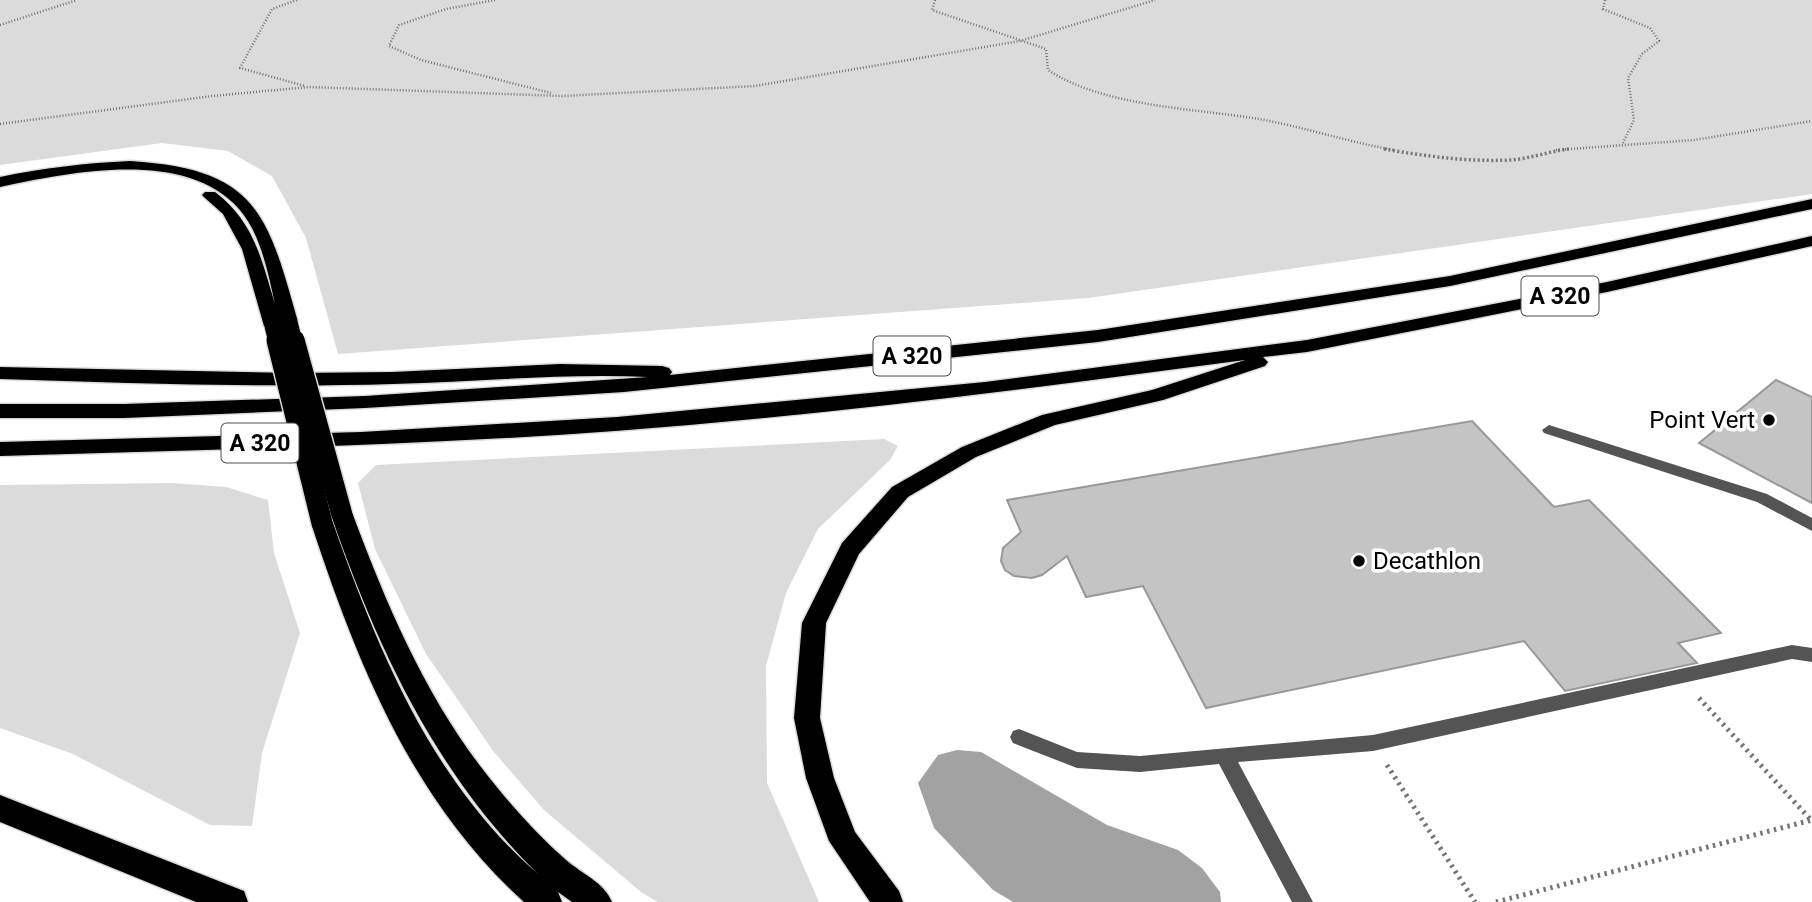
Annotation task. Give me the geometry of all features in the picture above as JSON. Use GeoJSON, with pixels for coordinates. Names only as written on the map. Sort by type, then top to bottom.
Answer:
{"type":"FeatureCollection","features":[{"type":"Feature","properties":{"kind":"highway"},"geometry":{"type":"LineString","coordinates":[[0,182],[74,169],[143,166],[190,173],[219,184],[245,205],[268,244],[281,324],[332,519],[346,599],[375,666],[407,729],[467,824],[547,902]]}},
{"type":"Feature","properties":{"kind":"highway"},"geometry":{"type":"LineString","coordinates":[[0,193],[68,178],[133,174],[177,180],[205,190],[230,211],[250,249],[281,324]]}},
{"type":"Feature","properties":{"kind":"highway","name":"A 320"},"geometry":{"type":"LineString","coordinates":[[0,411],[124,411],[365,402],[723,377],[1098,336],[1450,281],[1812,204]]}},
{"type":"Feature","properties":{"kind":"highway","name":"A 320"},"geometry":{"type":"LineString","coordinates":[[0,449],[361,439],[617,424],[985,388],[1307,346],[1607,287],[1812,241]]}},
{"type":"Feature","properties":{"kind":"highway"},"geometry":{"type":"LineString","coordinates":[[888,902],[844,841],[820,778],[807,718],[814,623],[850,549],[900,492],[969,452],[1049,420],[1156,395],[1307,346]]}},
{"type":"Feature","properties":{"kind":"highway"},"geometry":{"type":"LineString","coordinates":[[0,373],[200,380],[392,378],[621,369],[723,377]]}},
{"type":"Feature","properties":{"kind":"highway"},"geometry":{"type":"LineString","coordinates":[[332,519],[398,655],[431,715],[494,806],[555,870],[597,902]]}},
{"type":"Feature","properties":{"kind":"highway"},"geometry":{"type":"LineString","coordinates":[[0,808],[233,902]]}},
{"type":"Feature","properties":{"kind":"lane"},"geometry":{"type":"LineString","coordinates":[[1549,430],[1762,498],[1812,525]]}},
{"type":"Feature","properties":{"kind":"lane"},"geometry":{"type":"LineString","coordinates":[[1019,737],[1077,760],[1140,764],[1373,743],[1792,652],[1812,655]]}},
{"type":"Feature","properties":{"kind":"lane"},"geometry":{"type":"LineString","coordinates":[[1224,755],[1303,902]]}},
{"type":"Feature","properties":{"kind":"path"},"geometry":{"type":"LineString","coordinates":[[0,25],[77,0]]}},
{"type":"Feature","properties":{"kind":"path"},"geometry":{"type":"LineString","coordinates":[[297,0],[272,9],[240,68],[309,87]]}},
{"type":"Feature","properties":{"kind":"path"},"geometry":{"type":"LineString","coordinates":[[495,0],[446,9],[399,25],[389,46],[421,60],[562,96]]}},
{"type":"Feature","properties":{"kind":"path"},"geometry":{"type":"LineString","coordinates":[[935,0],[932,10],[1046,49],[1048,70],[1065,81],[1120,100],[1262,120],[1363,145],[1426,156],[1513,160],[1550,151],[1694,140],[1812,121]]}},
{"type":"Feature","properties":{"kind":"path"},"geometry":{"type":"LineString","coordinates":[[0,124],[212,96],[309,87],[562,96],[755,86],[1025,40],[1155,0]]}},
{"type":"Feature","properties":{"kind":"path"},"geometry":{"type":"LineString","coordinates":[[1605,0],[1603,9],[1650,28],[1659,41],[1642,54],[1628,78],[1634,121],[1622,145]]}},
{"type":"Feature","properties":{"kind":"path"},"geometry":{"type":"LineString","coordinates":[[1496,902],[1812,820],[1680,677]]}},
{"type":"Feature","properties":{"kind":"path"},"geometry":{"type":"LineString","coordinates":[[1373,743],[1475,902]]}},
{"type":"Feature","properties":{"kind":"shaded area"},"geometry":{"type":"Polygon","coordinates":[[[0,0],[1812,0],[1812,194],[1088,298],[338,354],[306,238],[272,176],[228,151],[162,143],[0,165],[0,0]]]}},
{"type":"Feature","properties":{"kind":"shaded area"},"geometry":{"type":"Polygon","coordinates":[[[884,439],[898,446],[890,460],[818,529],[786,593],[766,666],[767,783],[819,902],[658,902],[641,892],[544,810],[494,752],[426,654],[375,549],[358,483],[376,465],[884,439]]]}},
{"type":"Feature","properties":{"kind":"shaded area"},"geometry":{"type":"Polygon","coordinates":[[[172,483],[226,487],[268,500],[274,553],[300,633],[262,753],[252,826],[210,825],[73,754],[0,728],[0,485],[172,483]]]}},
{"type":"Feature","properties":{"kind":"shaded area"},"geometry":{"type":"Polygon","coordinates":[[[957,750],[981,752],[1107,825],[1178,850],[1202,868],[1220,892],[1221,902],[1013,902],[993,890],[934,828],[918,783],[938,755],[957,750]]]}},
{"type":"Feature","properties":{"kind":"building","name":"Point Vert"},"geometry":{"type":"Polygon","coordinates":[[[1776,380],[1812,397],[1812,503],[1699,443],[1776,380]]]}},
{"type":"Feature","properties":{"kind":"building","name":"Decathlon"},"geometry":{"type":"Polygon","coordinates":[[[1472,421],[1554,507],[1589,500],[1721,633],[1678,643],[1697,663],[1565,691],[1524,641],[1206,708],[1143,586],[1086,597],[1067,556],[1042,575],[1032,578],[1014,576],[1005,570],[1001,561],[1003,548],[1021,532],[1007,500],[1472,421]]]}},
{"type":"Feature","properties":{"kind":"place","name":"Point Vert"},"geometry":{"type":"Point","coordinates":[1769,420]}},
{"type":"Feature","properties":{"kind":"place","name":"Decathlon"},"geometry":{"type":"Point","coordinates":[1359,561]}}]}
